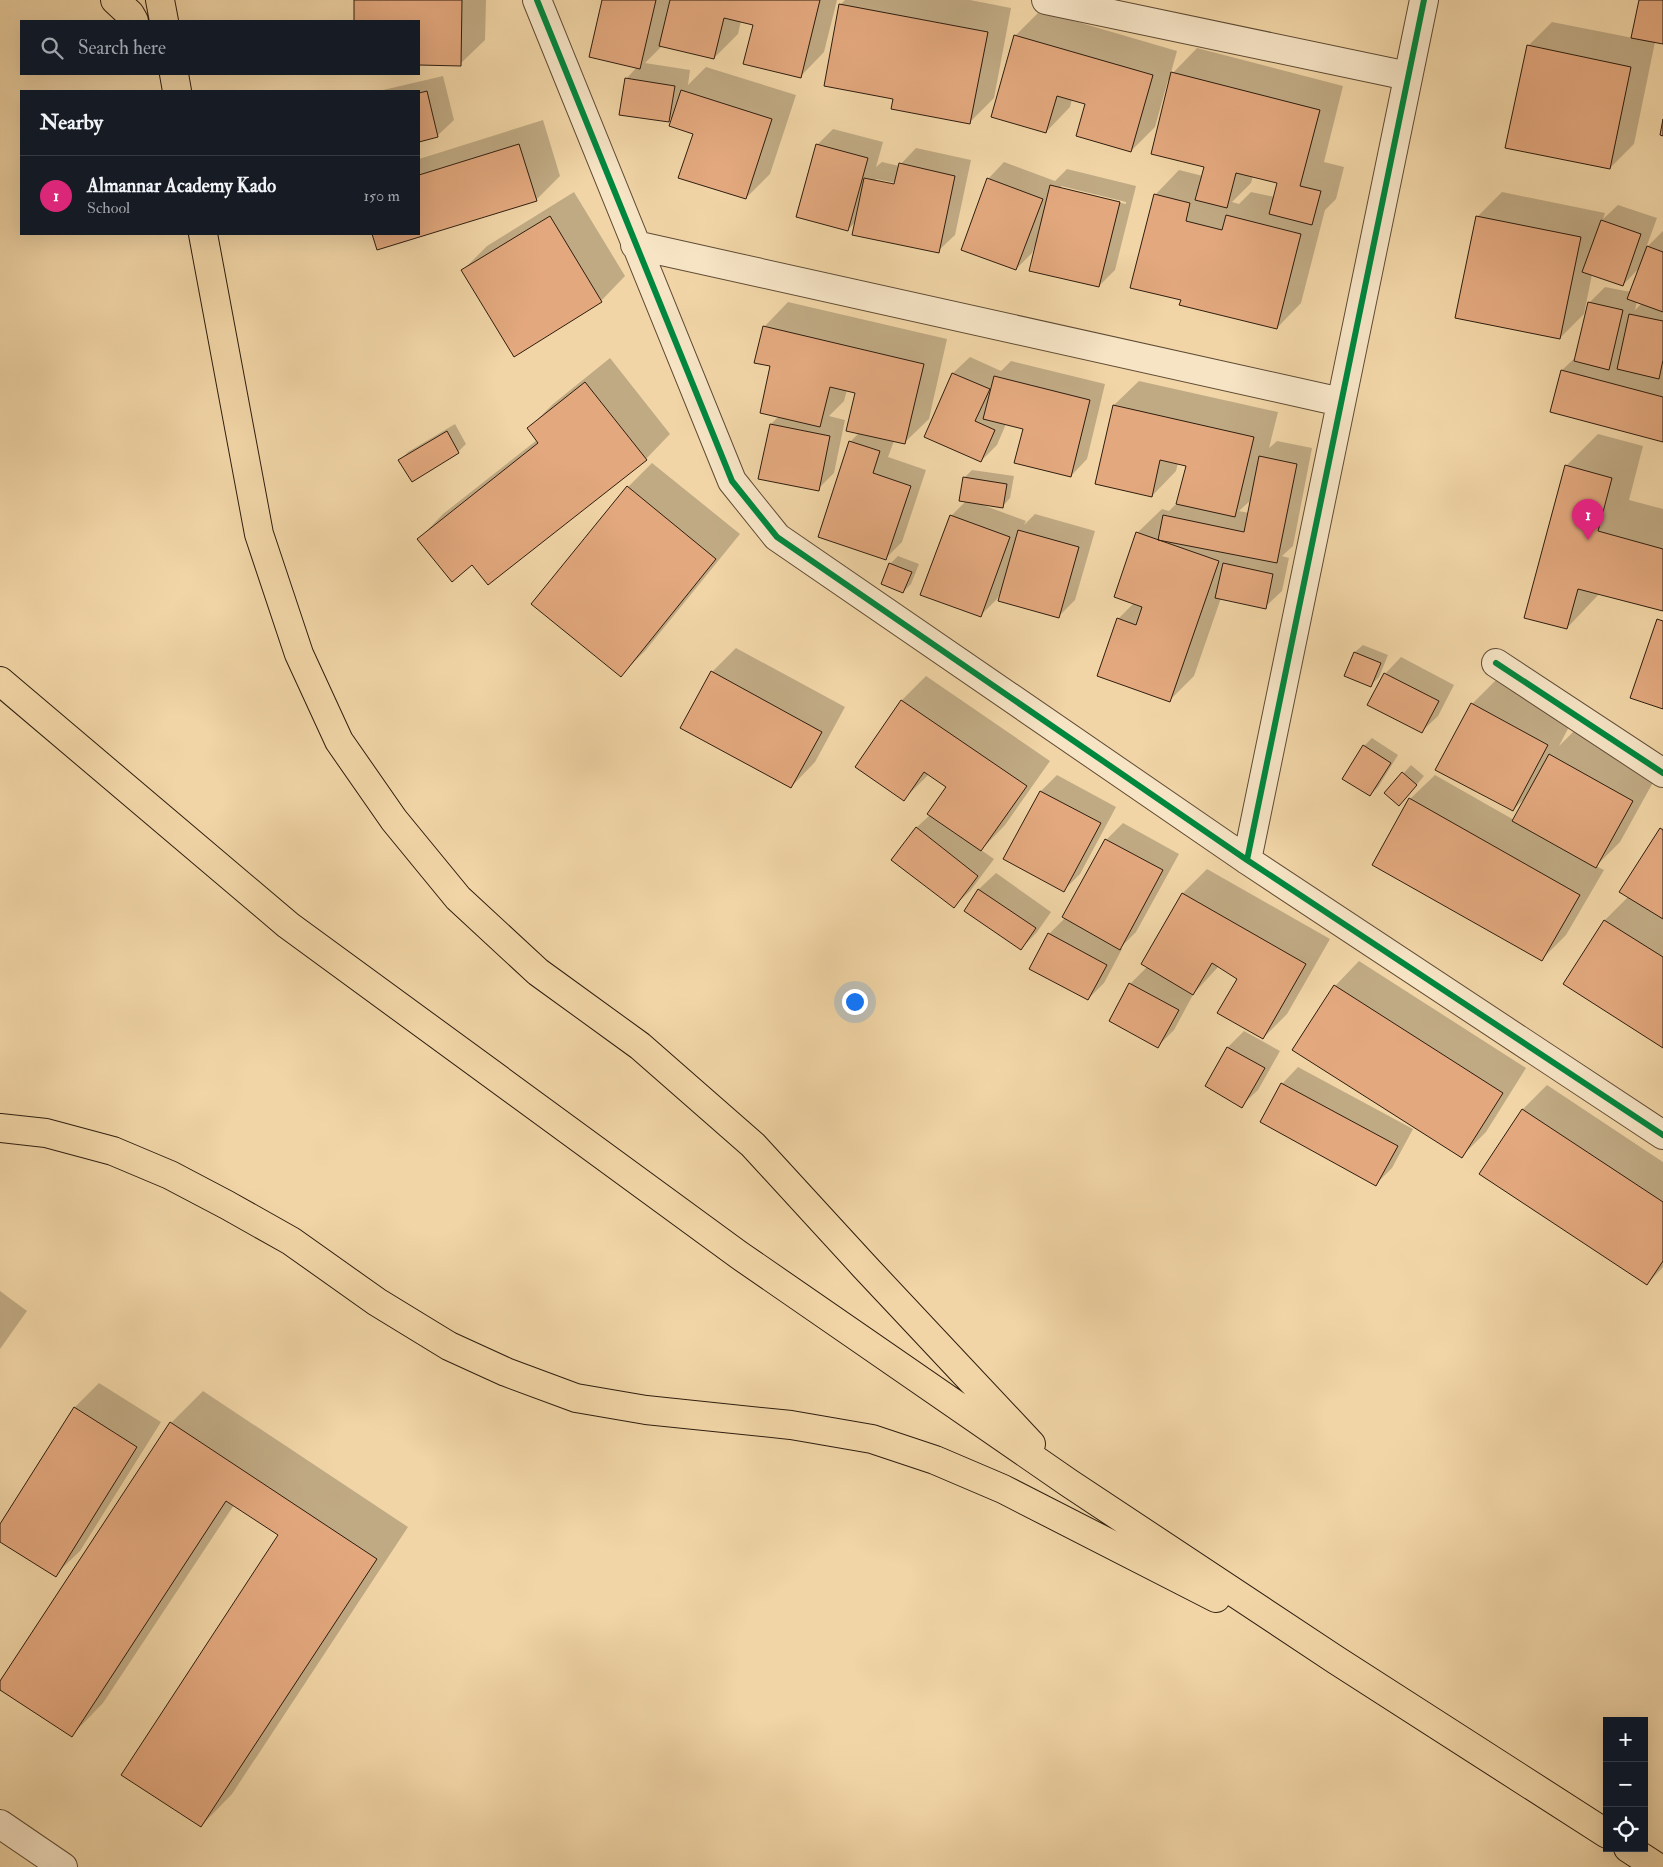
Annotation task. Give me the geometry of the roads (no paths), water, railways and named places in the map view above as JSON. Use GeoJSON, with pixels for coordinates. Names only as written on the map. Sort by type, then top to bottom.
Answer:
{"type":"FeatureCollection","features":[{"type":"Feature","properties":{"kind":"main road"},"geometry":{"type":"LineString","coordinates":[[115,0],[130,14],[133,20]]}},
{"type":"Feature","properties":{"kind":"main road"},"geometry":{"type":"LineString","coordinates":[[160,0],[164,20]]}},
{"type":"Feature","properties":{"kind":"main road"},"geometry":{"type":"LineString","coordinates":[[203,235],[259,534],[299,654],[339,741],[394,820],[458,898],[538,972],[640,1046],[753,1144],[864,1266],[1068,1483]]}},
{"type":"Feature","properties":{"kind":"main road"},"geometry":{"type":"LineString","coordinates":[[0,681],[288,925],[739,1255],[1068,1483],[1336,1660],[1603,1831]]}},
{"type":"Feature","properties":{"kind":"main road"},"geometry":{"type":"LineString","coordinates":[[0,1128],[46,1133],[113,1151],[170,1174],[291,1241],[377,1302],[449,1346],[506,1372],[576,1398],[646,1410],[791,1425],[872,1439],[935,1460],[1003,1489],[1336,1660]]}},
{"type":"Feature","properties":{"kind":"main road"},"geometry":{"type":"LineString","coordinates":[[1634,1852],[1658,1867]]}},
{"type":"Feature","properties":{"kind":"street"},"geometry":{"type":"LineString","coordinates":[[537,0],[732,481],[776,537],[1247,860],[1663,1135]]}},
{"type":"Feature","properties":{"kind":"street"},"geometry":{"type":"LineString","coordinates":[[1046,0],[1408,76]]}},
{"type":"Feature","properties":{"kind":"street"},"geometry":{"type":"LineString","coordinates":[[1247,860],[1424,0]]}},
{"type":"Feature","properties":{"kind":"street"},"geometry":{"type":"LineString","coordinates":[[635,245],[1342,402]]}},
{"type":"Feature","properties":{"kind":"street"},"geometry":{"type":"LineString","coordinates":[[1496,663],[1663,773]]}},
{"type":"Feature","properties":{"kind":"street"},"geometry":{"type":"LineString","coordinates":[[0,1824],[63,1867]]}},
{"type":"Feature","properties":{"kind":"place","name":"Almannar Academy Kado"},"geometry":{"type":"Point","coordinates":[1588,540]}}]}
